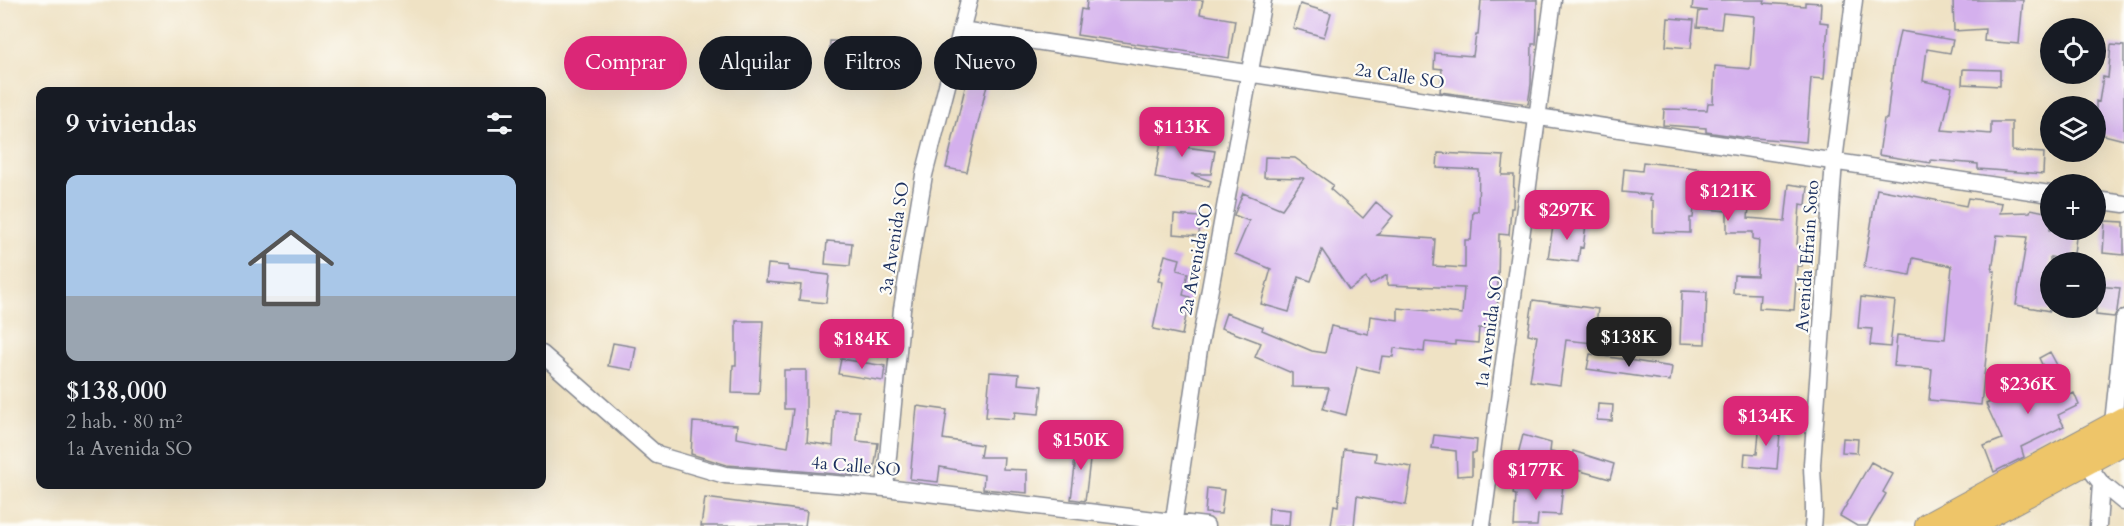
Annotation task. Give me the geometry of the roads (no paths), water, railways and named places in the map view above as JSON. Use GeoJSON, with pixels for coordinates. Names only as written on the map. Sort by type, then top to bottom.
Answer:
{"type":"FeatureCollection","features":[{"type":"Feature","properties":{"kind":"main road"},"geometry":{"type":"LineString","coordinates":[[1967,526],[2085,462],[2118,434]]}},
{"type":"Feature","properties":{"kind":"main road"},"geometry":{"type":"LineString","coordinates":[[1928,526],[2118,434]]}},
{"type":"Feature","properties":{"kind":"street","name":"3a Avenida SO"},"geometry":{"type":"LineString","coordinates":[[885,488],[903,309],[922,186],[969,0]]}},
{"type":"Feature","properties":{"kind":"street","name":"2a Avenida SO"},"geometry":{"type":"LineString","coordinates":[[1173,524],[1199,349],[1263,0]]}},
{"type":"Feature","properties":{"kind":"street","name":"1a Avenida SO"},"geometry":{"type":"LineString","coordinates":[[1482,526],[1553,0]]}},
{"type":"Feature","properties":{"kind":"street","name":"Avenida Efraín Soto"},"geometry":{"type":"LineString","coordinates":[[1816,523],[1812,464],[1834,162],[1854,0]]}},
{"type":"Feature","properties":{"kind":"street","name":"2a Calle SO"},"geometry":{"type":"LineString","coordinates":[[961,30],[2040,193]]}},
{"type":"Feature","properties":{"kind":"street"},"geometry":{"type":"LineString","coordinates":[[2106,201],[2124,204]]}},
{"type":"Feature","properties":{"kind":"street"},"geometry":{"type":"LineString","coordinates":[[2118,434],[2124,320]]}},
{"type":"Feature","properties":{"kind":"street","name":"4a Calle SO"},"geometry":{"type":"LineString","coordinates":[[546,358],[657,455],[725,475],[885,488],[1173,524],[1206,526]]}},
{"type":"Feature","properties":{"kind":"street"},"geometry":{"type":"LineString","coordinates":[[2085,462],[2101,483],[2124,502]]}},
{"type":"Feature","properties":{"kind":"street"},"geometry":{"type":"LineString","coordinates":[[2098,526],[2101,483]]}}]}
